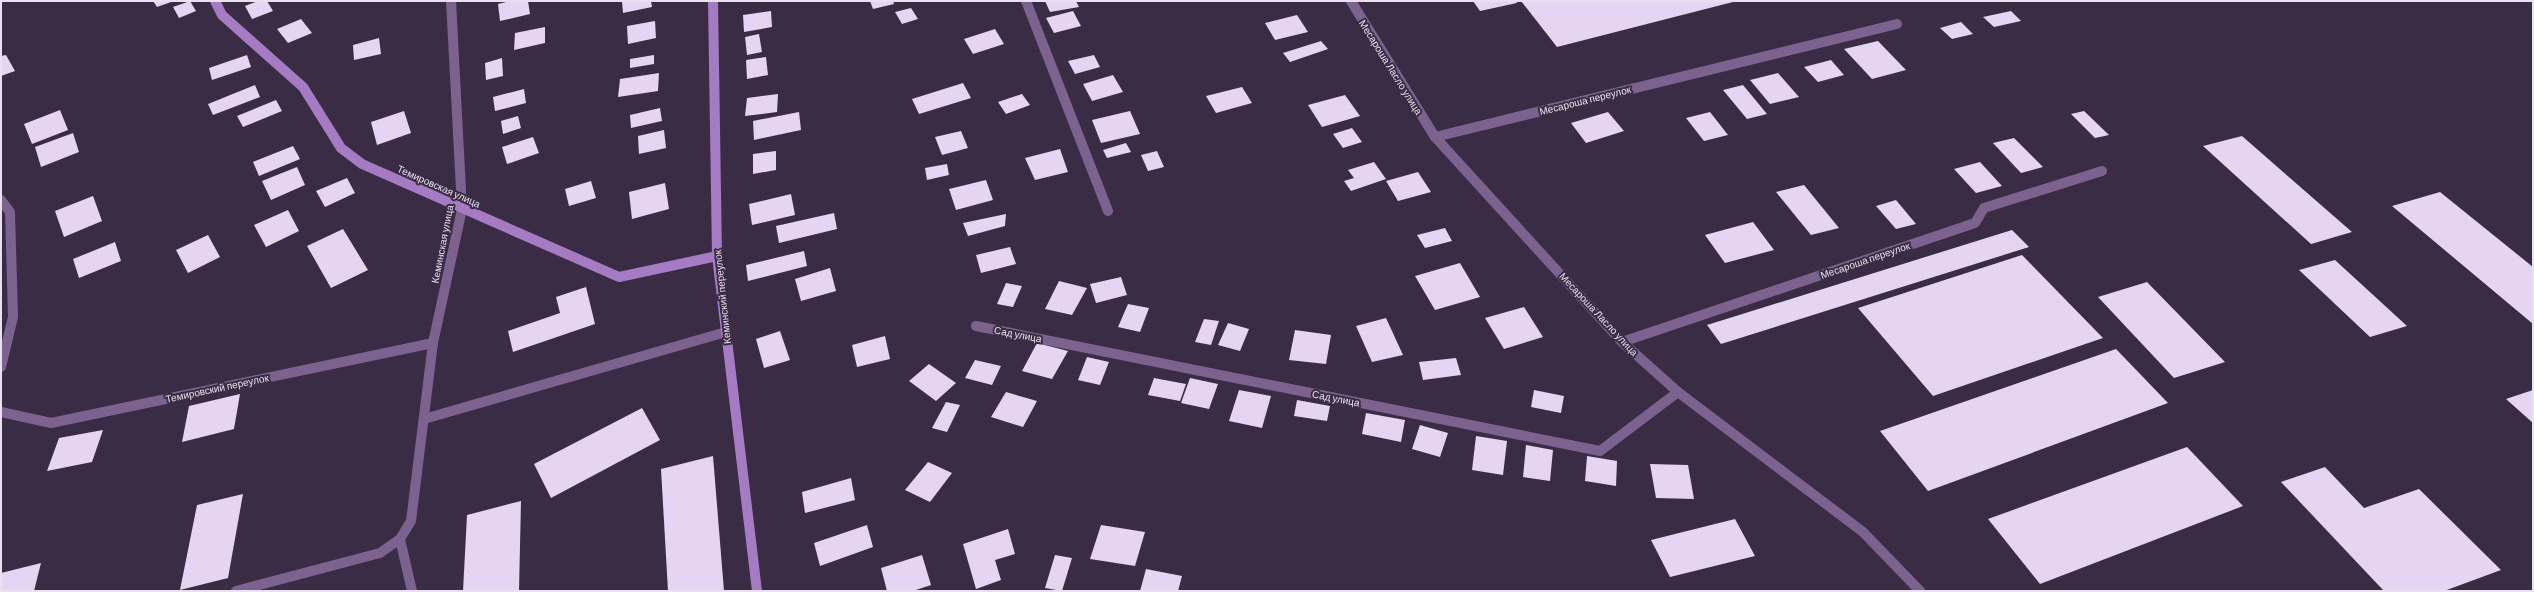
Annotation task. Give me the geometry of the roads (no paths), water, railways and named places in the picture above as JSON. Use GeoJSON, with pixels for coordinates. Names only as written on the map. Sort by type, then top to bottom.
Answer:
{"type":"FeatureCollection","features":[{"type":"Feature","properties":{"kind":"street","name":"Темировская улица"},"geometry":{"type":"LineString","coordinates":[[215,1],[222,15],[303,87],[341,148],[362,164],[619,277],[717,256]]}},
{"type":"Feature","properties":{"kind":"street","name":"Кеминская улица"},"geometry":{"type":"LineString","coordinates":[[400,539],[412,521],[434,343],[462,209],[451,1]]}},
{"type":"Feature","properties":{"kind":"street","name":"Кеминский переулок"},"geometry":{"type":"LineString","coordinates":[[713,1],[717,256],[757,591]]}},
{"type":"Feature","properties":{"kind":"street"},"geometry":{"type":"LineString","coordinates":[[1026,1],[1108,211]]}},
{"type":"Feature","properties":{"kind":"street","name":"Месароша Ласло улица"},"geometry":{"type":"LineString","coordinates":[[1351,1],[1435,137],[1622,342],[1678,392],[1863,532],[1920,591]]}},
{"type":"Feature","properties":{"kind":"street","name":"Месароша переулок"},"geometry":{"type":"LineString","coordinates":[[1435,137],[1898,24]]}},
{"type":"Feature","properties":{"kind":"street","name":"Месароша переулок"},"geometry":{"type":"LineString","coordinates":[[1622,342],[1975,223],[1984,208],[2102,171]]}},
{"type":"Feature","properties":{"kind":"street"},"geometry":{"type":"LineString","coordinates":[[1,200],[10,212],[13,317],[1,367]]}},
{"type":"Feature","properties":{"kind":"street","name":"Сад улица"},"geometry":{"type":"LineString","coordinates":[[976,326],[1600,451],[1678,392]]}},
{"type":"Feature","properties":{"kind":"street"},"geometry":{"type":"LineString","coordinates":[[424,419],[726,332]]}},
{"type":"Feature","properties":{"kind":"street","name":"Темировский переулок"},"geometry":{"type":"LineString","coordinates":[[1,412],[51,423],[434,343]]}},
{"type":"Feature","properties":{"kind":"street"},"geometry":{"type":"LineString","coordinates":[[236,591],[380,553],[400,539],[412,591]]}}]}
